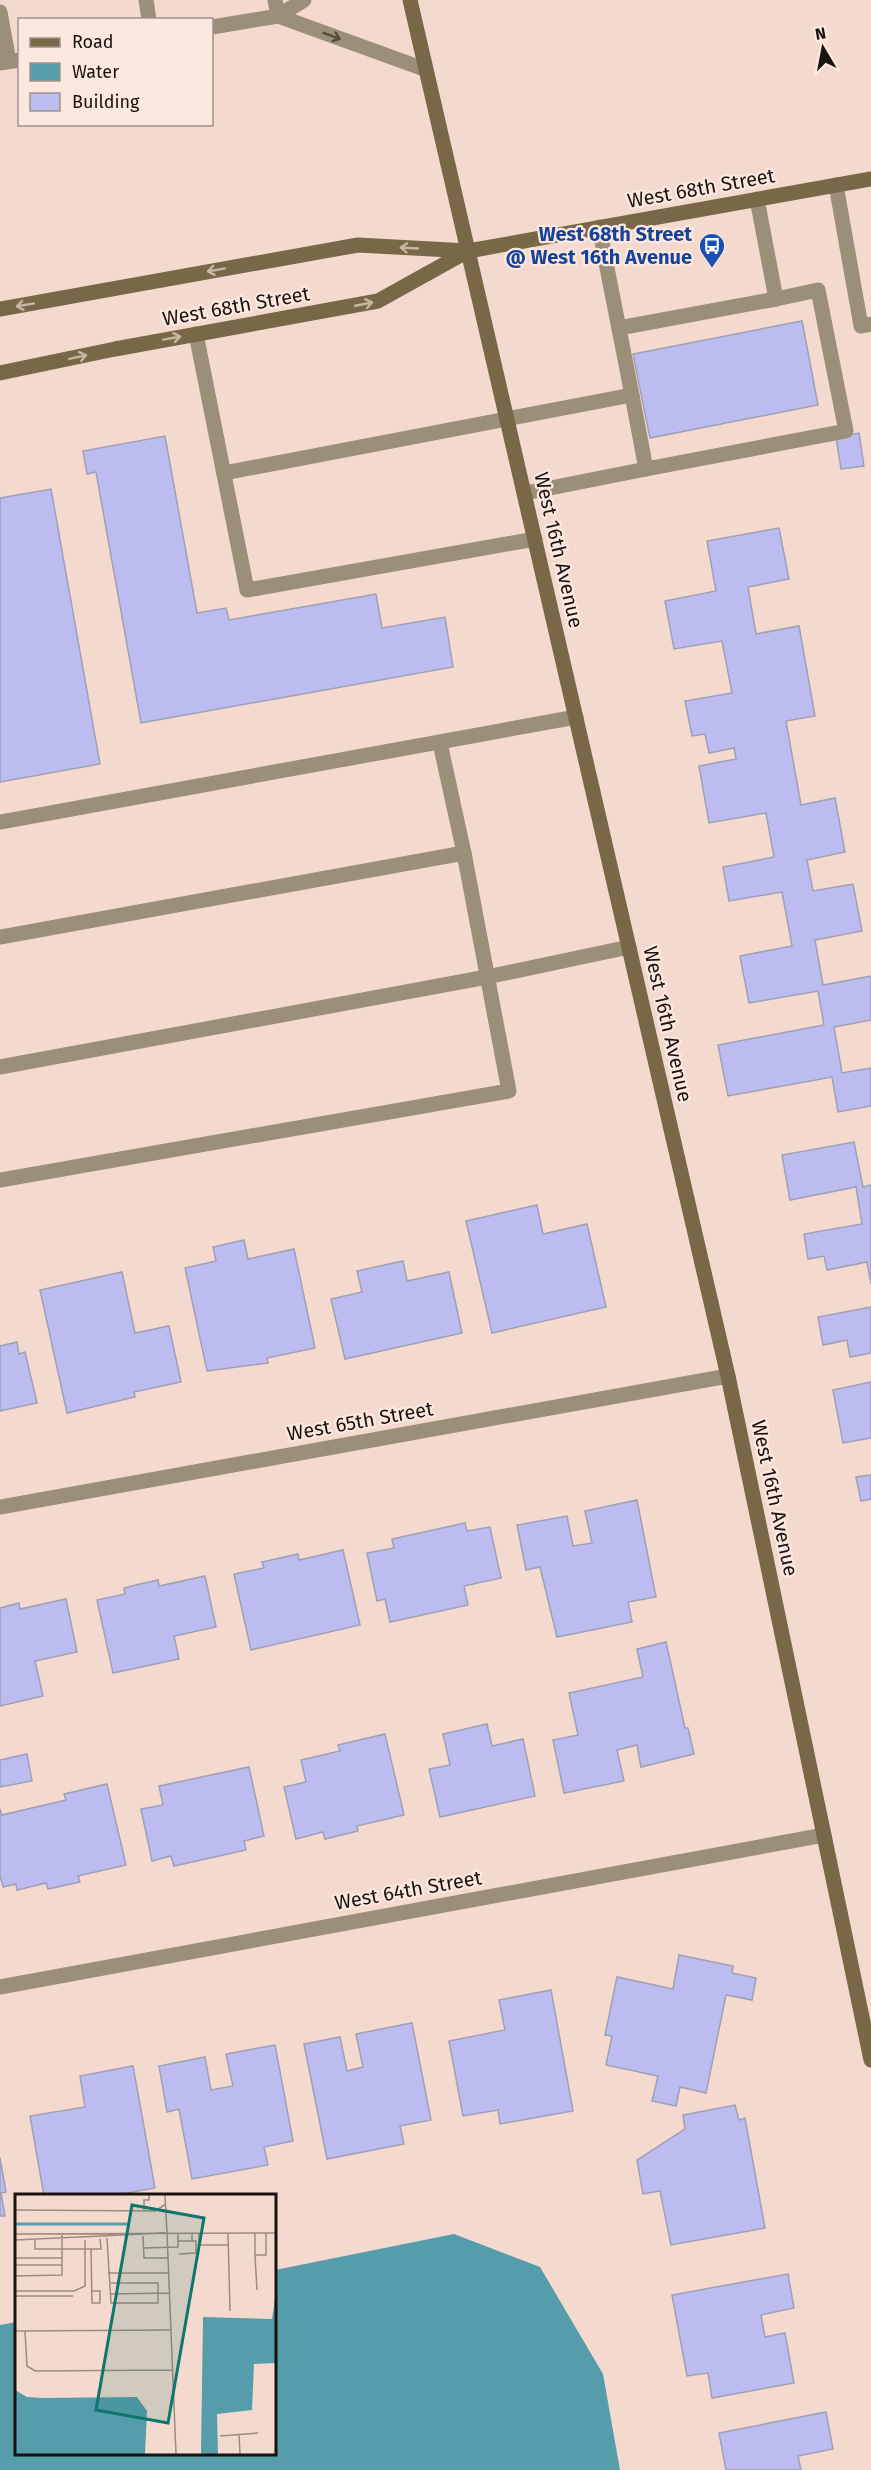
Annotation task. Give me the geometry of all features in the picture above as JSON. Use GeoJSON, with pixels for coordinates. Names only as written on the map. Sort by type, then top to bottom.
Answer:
{"type":"FeatureCollection","features":[{"type":"Feature","properties":{"kind":"main road","name":"West 16th Avenue"},"geometry":{"type":"LineString","coordinates":[[410,0],[424,69],[536,539],[728,1376],[871,2060]]}},
{"type":"Feature","properties":{"kind":"main road","name":"West 68th Street"},"geometry":{"type":"LineString","coordinates":[[0,309],[358,245],[468,251],[871,179]]}},
{"type":"Feature","properties":{"kind":"main road","name":"West 68th Street"},"geometry":{"type":"LineString","coordinates":[[0,373],[378,301],[468,251]]}},
{"type":"Feature","properties":{"kind":"street"},"geometry":{"type":"LineString","coordinates":[[146,0],[149,18]]}},
{"type":"Feature","properties":{"kind":"street"},"geometry":{"type":"LineString","coordinates":[[275,0],[278,16]]}},
{"type":"Feature","properties":{"kind":"street"},"geometry":{"type":"LineString","coordinates":[[213,27],[278,16],[304,0]]}},
{"type":"Feature","properties":{"kind":"street"},"geometry":{"type":"LineString","coordinates":[[0,12],[10,61]]}},
{"type":"Feature","properties":{"kind":"street"},"geometry":{"type":"LineString","coordinates":[[278,16],[424,69]]}},
{"type":"Feature","properties":{"kind":"street"},"geometry":{"type":"LineString","coordinates":[[836,185],[861,326],[871,324]]}},
{"type":"Feature","properties":{"kind":"street"},"geometry":{"type":"LineString","coordinates":[[757,199],[776,298]]}},
{"type":"Feature","properties":{"kind":"street"},"geometry":{"type":"LineString","coordinates":[[599,227],[646,469]]}},
{"type":"Feature","properties":{"kind":"street"},"geometry":{"type":"LineString","coordinates":[[525,493],[846,431],[818,290],[618,328]]}},
{"type":"Feature","properties":{"kind":"street"},"geometry":{"type":"LineString","coordinates":[[196,334],[247,590],[536,539]]}},
{"type":"Feature","properties":{"kind":"street"},"geometry":{"type":"LineString","coordinates":[[224,473],[632,395]]}},
{"type":"Feature","properties":{"kind":"street"},"geometry":{"type":"LineString","coordinates":[[0,822],[576,717]]}},
{"type":"Feature","properties":{"kind":"street"},"geometry":{"type":"LineString","coordinates":[[0,1179],[509,1091],[441,743]]}},
{"type":"Feature","properties":{"kind":"street"},"geometry":{"type":"LineString","coordinates":[[0,937],[464,853]]}},
{"type":"Feature","properties":{"kind":"street"},"geometry":{"type":"LineString","coordinates":[[0,1067],[487,977],[629,947]]}},
{"type":"Feature","properties":{"kind":"street","name":"West 65th Street"},"geometry":{"type":"LineString","coordinates":[[0,1507],[728,1376]]}},
{"type":"Feature","properties":{"kind":"street","name":"West 64th Street"},"geometry":{"type":"LineString","coordinates":[[0,1987],[824,1834]]}},
{"type":"Feature","properties":{"kind":"water"},"geometry":{"type":"Polygon","coordinates":[[[454,2234],[540,2267],[603,2374],[620,2470],[0,2470],[0,2325],[15,2322],[15,2455],[276,2455],[276,2270],[454,2234]]]}},
{"type":"Feature","properties":{"kind":"building"},"geometry":{"type":"Polygon","coordinates":[[[802,321],[818,405],[650,438],[633,354],[802,321]]]}},
{"type":"Feature","properties":{"kind":"building"},"geometry":{"type":"Polygon","coordinates":[[[859,433],[864,466],[841,469],[836,437],[859,433]]]}},
{"type":"Feature","properties":{"kind":"building"},"geometry":{"type":"Polygon","coordinates":[[[165,436],[197,613],[226,608],[229,620],[376,594],[382,628],[445,617],[453,667],[141,723],[96,472],[87,474],[83,451],[165,436]]]}},
{"type":"Feature","properties":{"kind":"building"},"geometry":{"type":"Polygon","coordinates":[[[51,489],[100,764],[0,782],[0,498],[51,489]]]}},
{"type":"Feature","properties":{"kind":"building"},"geometry":{"type":"Polygon","coordinates":[[[779,528],[789,579],[748,587],[756,634],[799,626],[815,716],[786,721],[801,805],[835,798],[845,852],[807,860],[813,891],[853,884],[862,931],[815,940],[823,985],[871,976],[871,1020],[834,1027],[842,1073],[871,1068],[871,1106],[838,1112],[832,1077],[728,1096],[718,1045],[824,1025],[818,991],[749,1003],[740,956],[792,946],[782,892],[729,901],[723,867],[774,857],[766,813],[709,823],[699,766],[736,759],[734,748],[709,753],[705,734],[692,736],[685,701],[732,693],[722,641],[674,649],[665,601],[716,591],[707,541],[779,528]]]}},
{"type":"Feature","properties":{"kind":"building"},"geometry":{"type":"Polygon","coordinates":[[[854,1142],[863,1187],[871,1185],[871,1284],[867,1262],[827,1270],[824,1256],[808,1259],[804,1234],[862,1224],[856,1187],[790,1200],[782,1155],[854,1142]]]}},
{"type":"Feature","properties":{"kind":"building"},"geometry":{"type":"Polygon","coordinates":[[[537,1205],[543,1234],[587,1224],[606,1307],[492,1333],[466,1221],[537,1205]]]}},
{"type":"Feature","properties":{"kind":"building"},"geometry":{"type":"Polygon","coordinates":[[[244,1240],[248,1259],[294,1249],[315,1348],[267,1358],[268,1363],[207,1371],[185,1268],[216,1261],[213,1247],[244,1240]]]}},
{"type":"Feature","properties":{"kind":"building"},"geometry":{"type":"Polygon","coordinates":[[[403,1261],[407,1281],[449,1272],[462,1333],[345,1359],[331,1299],[362,1292],[357,1271],[403,1261]]]}},
{"type":"Feature","properties":{"kind":"building"},"geometry":{"type":"Polygon","coordinates":[[[122,1272],[135,1333],[169,1326],[181,1382],[134,1392],[135,1397],[67,1413],[40,1290],[122,1272]]]}},
{"type":"Feature","properties":{"kind":"building"},"geometry":{"type":"Polygon","coordinates":[[[871,1307],[871,1353],[850,1357],[847,1340],[823,1345],[818,1317],[871,1307]]]}},
{"type":"Feature","properties":{"kind":"building"},"geometry":{"type":"Polygon","coordinates":[[[17,1342],[19,1354],[25,1352],[37,1403],[0,1411],[0,1346],[17,1342]]]}},
{"type":"Feature","properties":{"kind":"building"},"geometry":{"type":"Polygon","coordinates":[[[871,1382],[871,1438],[843,1443],[833,1390],[871,1382]]]}},
{"type":"Feature","properties":{"kind":"building"},"geometry":{"type":"Polygon","coordinates":[[[871,1475],[871,1499],[861,1501],[856,1477],[871,1475]]]}},
{"type":"Feature","properties":{"kind":"building"},"geometry":{"type":"Polygon","coordinates":[[[637,1500],[656,1597],[628,1602],[632,1622],[557,1637],[540,1567],[526,1570],[517,1525],[567,1516],[573,1546],[592,1543],[585,1511],[637,1500]]]}},
{"type":"Feature","properties":{"kind":"building"},"geometry":{"type":"Polygon","coordinates":[[[465,1523],[467,1531],[490,1527],[501,1578],[464,1586],[468,1605],[390,1622],[385,1599],[377,1601],[367,1553],[394,1548],[392,1539],[465,1523]]]}},
{"type":"Feature","properties":{"kind":"building"},"geometry":{"type":"Polygon","coordinates":[[[343,1550],[360,1625],[251,1650],[234,1574],[264,1568],[262,1562],[298,1554],[299,1560],[343,1550]]]}},
{"type":"Feature","properties":{"kind":"building"},"geometry":{"type":"Polygon","coordinates":[[[205,1576],[216,1627],[174,1636],[179,1659],[113,1673],[97,1600],[125,1594],[124,1588],[158,1580],[159,1586],[205,1576]]]}},
{"type":"Feature","properties":{"kind":"building"},"geometry":{"type":"Polygon","coordinates":[[[66,1599],[77,1652],[35,1661],[43,1696],[0,1706],[0,1608],[19,1603],[20,1609],[66,1599]]]}},
{"type":"Feature","properties":{"kind":"building"},"geometry":{"type":"Polygon","coordinates":[[[666,1642],[685,1728],[688,1728],[694,1754],[641,1767],[637,1745],[617,1750],[624,1781],[564,1793],[553,1740],[578,1735],[569,1693],[643,1677],[637,1649],[666,1642]]]}},
{"type":"Feature","properties":{"kind":"building"},"geometry":{"type":"Polygon","coordinates":[[[487,1724],[492,1746],[523,1739],[535,1796],[440,1817],[429,1769],[450,1765],[443,1734],[487,1724]]]}},
{"type":"Feature","properties":{"kind":"building"},"geometry":{"type":"Polygon","coordinates":[[[385,1734],[404,1815],[357,1826],[358,1831],[325,1839],[323,1832],[296,1839],[284,1787],[306,1782],[301,1760],[340,1751],[338,1745],[385,1734]]]}},
{"type":"Feature","properties":{"kind":"building"},"geometry":{"type":"Polygon","coordinates":[[[27,1754],[32,1781],[0,1787],[0,1760],[27,1754]]]}},
{"type":"Feature","properties":{"kind":"building"},"geometry":{"type":"Polygon","coordinates":[[[249,1767],[264,1836],[244,1841],[246,1850],[174,1866],[171,1856],[152,1861],[141,1809],[163,1805],[159,1786],[249,1767]]]}},
{"type":"Feature","properties":{"kind":"building"},"geometry":{"type":"Polygon","coordinates":[[[107,1784],[126,1865],[78,1876],[80,1882],[48,1889],[46,1883],[17,1890],[16,1884],[3,1887],[0,1876],[0,1809],[2,1815],[66,1800],[64,1794],[107,1784]]]}},
{"type":"Feature","properties":{"kind":"building"},"geometry":{"type":"Polygon","coordinates":[[[679,1955],[733,1966],[732,1973],[756,1978],[752,2000],[726,1995],[706,2093],[680,2087],[676,2106],[652,2101],[658,2076],[606,2065],[612,2036],[605,2035],[617,1977],[673,1989],[679,1955]]]}},
{"type":"Feature","properties":{"kind":"building"},"geometry":{"type":"Polygon","coordinates":[[[551,1990],[573,2111],[500,2124],[498,2110],[463,2116],[449,2041],[505,2030],[499,2000],[551,1990]]]}},
{"type":"Feature","properties":{"kind":"building"},"geometry":{"type":"Polygon","coordinates":[[[412,2023],[431,2120],[400,2126],[404,2144],[327,2159],[304,2044],[340,2037],[347,2071],[363,2067],[356,2034],[412,2023]]]}},
{"type":"Feature","properties":{"kind":"building"},"geometry":{"type":"Polygon","coordinates":[[[275,2045],[293,2141],[264,2147],[268,2165],[192,2179],[179,2109],[167,2112],[159,2066],[205,2057],[211,2090],[233,2086],[226,2054],[275,2045]]]}},
{"type":"Feature","properties":{"kind":"building"},"geometry":{"type":"Polygon","coordinates":[[[133,2066],[155,2188],[122,2194],[44,2194],[30,2116],[85,2107],[80,2076],[133,2066]]]}},
{"type":"Feature","properties":{"kind":"building"},"geometry":{"type":"Polygon","coordinates":[[[735,2105],[739,2120],[745,2118],[765,2228],[671,2245],[660,2191],[643,2194],[637,2160],[685,2129],[683,2115],[735,2105]]]}},
{"type":"Feature","properties":{"kind":"building"},"geometry":{"type":"Polygon","coordinates":[[[0,2158],[6,2192],[1,2193],[5,2216],[0,2216],[0,2158]]]}},
{"type":"Feature","properties":{"kind":"building"},"geometry":{"type":"Polygon","coordinates":[[[788,2274],[794,2308],[761,2315],[765,2337],[785,2333],[794,2383],[712,2398],[708,2373],[687,2376],[672,2295],[788,2274]]]}},
{"type":"Feature","properties":{"kind":"building"},"geometry":{"type":"Polygon","coordinates":[[[826,2412],[833,2449],[798,2456],[801,2470],[726,2470],[719,2433],[826,2412]]]}},
{"type":"Feature","properties":{"kind":"place","name":"West 68th Street @ West 16th Avenue"},"geometry":{"type":"Point","coordinates":[712,269]}}]}
